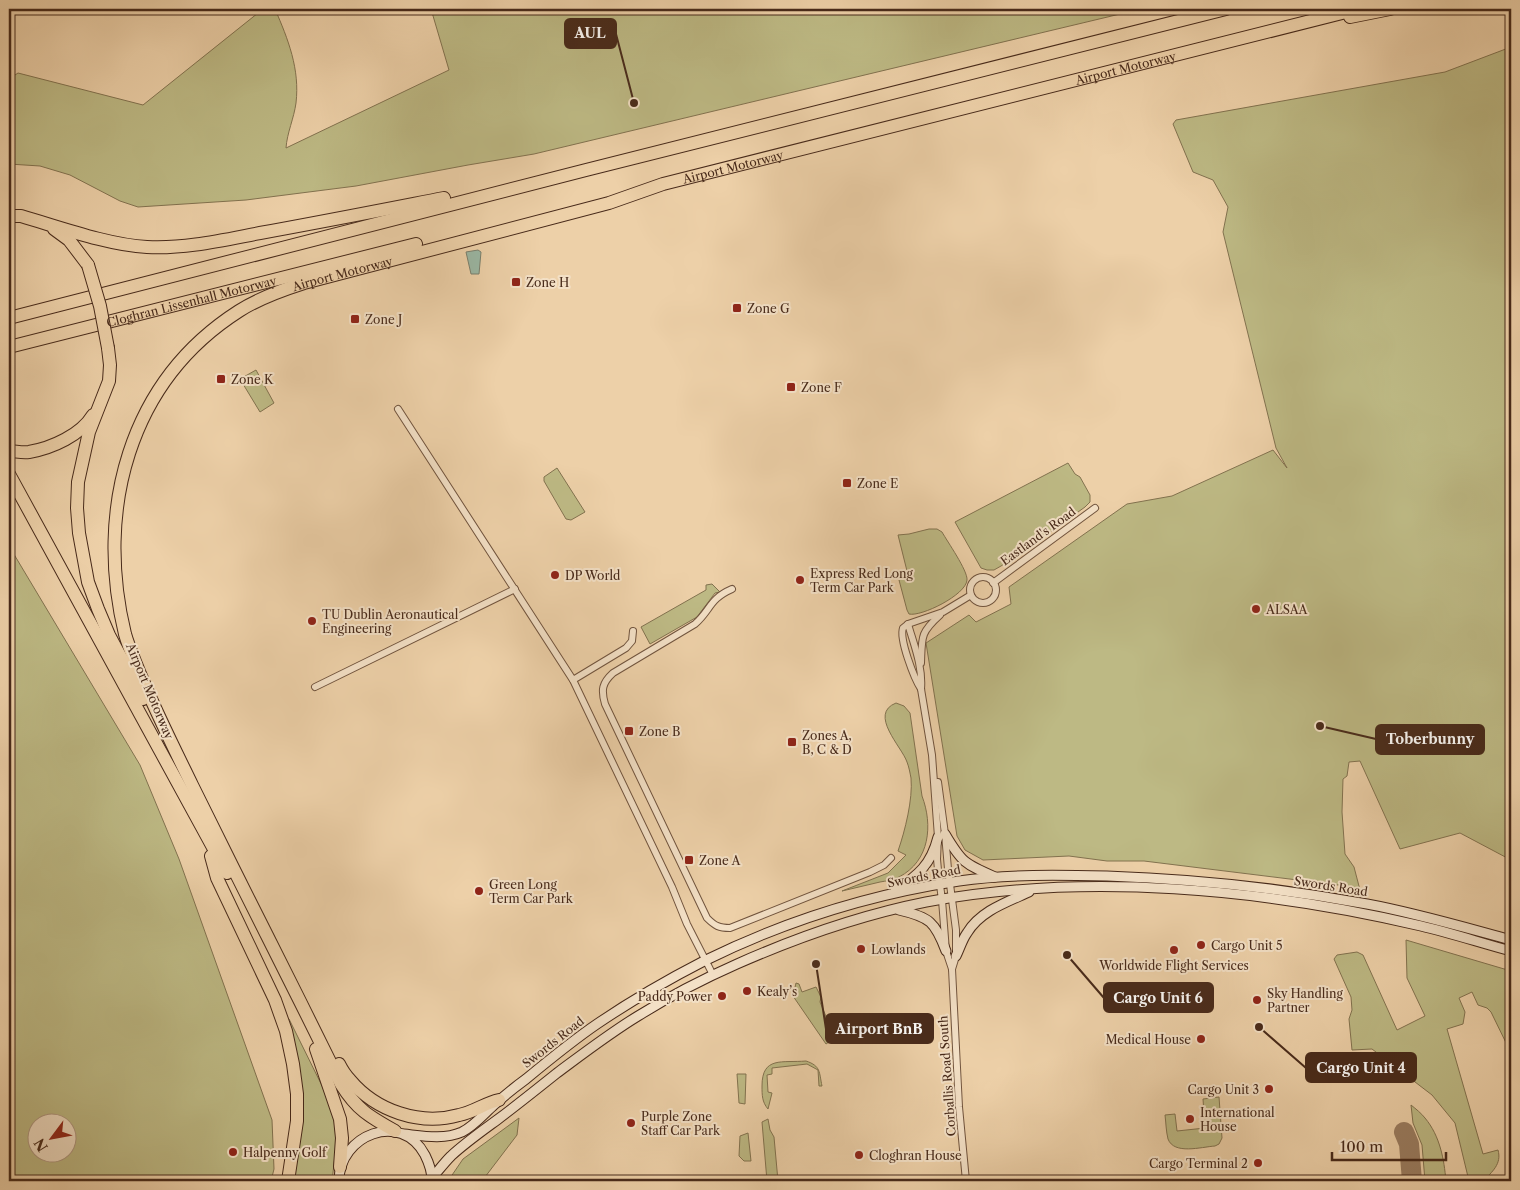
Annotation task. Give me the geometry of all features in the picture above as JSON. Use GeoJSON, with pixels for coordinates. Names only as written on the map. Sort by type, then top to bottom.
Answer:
{"type":"FeatureCollection","features":[{"type":"Feature","properties":{"kind":"highway"},"geometry":{"type":"LineString","coordinates":[[9,318],[1226,9]]}},
{"type":"Feature","properties":{"kind":"highway","name":"Airport Motorway"},"geometry":{"type":"LineString","coordinates":[[399,1132],[358,1107],[341,1084],[151,702],[126,636],[116,574],[114,536],[117,505],[125,462],[144,414],[158,390],[175,367],[216,328],[240,310],[276,293],[304,283],[609,203],[663,184],[1358,9]]}},
{"type":"Feature","properties":{"kind":"highway"},"geometry":{"type":"LineString","coordinates":[[1194,51],[1390,9]]}},
{"type":"Feature","properties":{"kind":"highway"},"geometry":{"type":"LineString","coordinates":[[9,216],[21,216],[110,241],[144,247],[164,248],[330,221],[586,170]]}},
{"type":"Feature","properties":{"kind":"highway","name":"Cloghran Lissenhall Motorway"},"geometry":{"type":"LineString","coordinates":[[9,347],[304,271],[663,184]]}},
{"type":"Feature","properties":{"kind":"highway"},"geometry":{"type":"LineString","coordinates":[[46,223],[69,240],[88,265],[100,306],[110,365],[109,381],[89,432],[78,482],[77,508],[79,533],[88,582],[108,635],[222,847]]}},
{"type":"Feature","properties":{"kind":"highway"},"geometry":{"type":"LineString","coordinates":[[9,451],[27,452],[59,442],[90,420],[102,402]]}},
{"type":"Feature","properties":{"kind":"highway","name":"Airport Motorway"},"geometry":{"type":"LineString","coordinates":[[9,474],[228,876],[318,1052],[340,1119],[342,1138],[340,1167]]}},
{"type":"Feature","properties":{"kind":"highway"},"geometry":{"type":"LineString","coordinates":[[204,834],[218,878],[275,1000],[286,1031],[293,1064],[297,1103],[297,1121],[288,1181]]}},
{"type":"Feature","properties":{"kind":"highway"},"geometry":{"type":"LineString","coordinates":[[311,1022],[350,1080],[371,1099],[385,1108],[416,1117],[440,1119],[462,1115],[499,1100]]}},
{"type":"Feature","properties":{"kind":"main road"},"geometry":{"type":"LineString","coordinates":[[891,894],[925,867],[942,836],[964,862],[995,877]]}},
{"type":"Feature","properties":{"kind":"main road","name":"Swords Road"},"geometry":{"type":"LineString","coordinates":[[340,1167],[352,1146],[368,1136],[382,1132],[399,1132],[437,1137],[460,1133],[471,1127],[499,1100],[595,1026],[638,997],[706,960],[788,926],[838,909],[891,894],[940,884],[995,877],[1044,875],[1216,882],[1271,888],[1370,904],[1440,920],[1511,940]]}},
{"type":"Feature","properties":{"kind":"main road","name":"Swords Road"},"geometry":{"type":"LineString","coordinates":[[432,1180],[452,1155],[474,1137],[597,1043],[641,1014],[713,975],[760,954],[815,932],[894,909],[953,898],[1034,889],[1126,888],[1216,893],[1324,906],[1415,924],[1511,951]]}},
{"type":"Feature","properties":{"kind":"main road"},"geometry":{"type":"LineString","coordinates":[[956,956],[967,933],[977,920],[992,909],[1034,889]]}},
{"type":"Feature","properties":{"kind":"main road"},"geometry":{"type":"LineString","coordinates":[[894,909],[916,914],[934,925],[946,951]]}},
{"type":"Feature","properties":{"kind":"main road"},"geometry":{"type":"LineString","coordinates":[[399,1132],[416,1142],[422,1150],[428,1161],[432,1180]]}},
{"type":"Feature","properties":{"kind":"main road"},"geometry":{"type":"LineString","coordinates":[[339,1181],[340,1167]]}},
{"type":"Feature","properties":{"kind":"street"},"geometry":{"type":"LineString","coordinates":[[398,409],[573,680],[672,887],[687,924],[713,975]]}},
{"type":"Feature","properties":{"kind":"street","name":"Eastland's Road"},"geometry":{"type":"LineString","coordinates":[[993,582],[1095,508]]}},
{"type":"Feature","properties":{"kind":"street"},"geometry":{"type":"LineString","coordinates":[[983,577],[993,582],[996,590],[989,601],[981,602],[974,599],[971,587],[975,579],[983,577]]}},
{"type":"Feature","properties":{"kind":"street"},"geometry":{"type":"LineString","coordinates":[[315,687],[515,589]]}},
{"type":"Feature","properties":{"kind":"street"},"geometry":{"type":"LineString","coordinates":[[732,589],[716,598],[702,618],[695,624],[613,673],[606,680],[602,695],[707,918],[721,928],[730,928],[870,872],[884,865],[891,858]]}},
{"type":"Feature","properties":{"kind":"street"},"geometry":{"type":"LineString","coordinates":[[920,670],[922,638],[928,625],[943,612],[972,595]]}},
{"type":"Feature","properties":{"kind":"street"},"geometry":{"type":"LineString","coordinates":[[921,689],[916,681],[902,636],[903,628],[908,624],[943,612]]}},
{"type":"Feature","properties":{"kind":"street"},"geometry":{"type":"LineString","coordinates":[[908,624],[922,679],[921,689],[932,755],[942,836],[951,882]]}},
{"type":"Feature","properties":{"kind":"street"},"geometry":{"type":"LineString","coordinates":[[573,680],[626,648],[632,641],[633,632]]}},
{"type":"Feature","properties":{"kind":"street"},"geometry":{"type":"LineString","coordinates":[[940,884],[937,859],[942,836]]}},
{"type":"Feature","properties":{"kind":"street","name":"Corballis Road South"},"geometry":{"type":"LineString","coordinates":[[951,882],[956,930],[956,956],[952,969]]}},
{"type":"Feature","properties":{"kind":"street","name":"Corballis Road South"},"geometry":{"type":"LineString","coordinates":[[940,884],[946,951],[952,969],[959,1107],[966,1181]]}},
{"type":"Feature","properties":{"kind":"shaded area"},"geometry":{"type":"Polygon","coordinates":[[[263,9],[275,9],[295,66],[296,103],[286,148],[449,70],[431,9],[1141,9],[534,154],[356,186],[246,200],[138,207],[120,201],[70,175],[40,166],[9,164],[9,79],[18,73],[143,105],[263,9]]]}},
{"type":"Feature","properties":{"kind":"shaded area","name":"ALSAA"},"geometry":{"type":"Polygon","coordinates":[[[1511,47],[1511,860],[1460,833],[1400,849],[1360,761],[1349,762],[1347,776],[1343,779],[1342,812],[1345,854],[1354,867],[1360,890],[1338,885],[1144,861],[1107,861],[1069,856],[983,860],[965,850],[957,836],[926,643],[969,615],[976,622],[1011,604],[1009,587],[1127,504],[1172,496],[1273,450],[1287,468],[1276,448],[1223,232],[1228,207],[1213,180],[1193,172],[1173,124],[1176,120],[1445,72],[1511,47]]]}},
{"type":"Feature","properties":{"kind":"shaded area"},"geometry":{"type":"Polygon","coordinates":[[[478,250],[481,252],[479,274],[471,274],[466,252],[478,250]]]}},
{"type":"Feature","properties":{"kind":"shaded area"},"geometry":{"type":"Polygon","coordinates":[[[256,370],[274,403],[260,412],[240,379],[256,370]]]}},
{"type":"Feature","properties":{"kind":"shaded area"},"geometry":{"type":"Polygon","coordinates":[[[1068,463],[1075,474],[1080,477],[1090,495],[1090,502],[1008,562],[994,570],[981,568],[955,522],[1068,463]]]}},
{"type":"Feature","properties":{"kind":"shaded area"},"geometry":{"type":"Polygon","coordinates":[[[557,468],[585,512],[571,520],[566,519],[544,481],[544,477],[557,468]]]}},
{"type":"Feature","properties":{"kind":"shaded area"},"geometry":{"type":"Polygon","coordinates":[[[937,529],[942,532],[961,563],[967,580],[965,586],[959,592],[942,604],[923,612],[909,614],[899,580],[908,575],[898,535],[937,529]]]}},
{"type":"Feature","properties":{"kind":"shaded area"},"geometry":{"type":"Polygon","coordinates":[[[9,546],[140,765],[179,859],[272,1120],[274,1169],[271,1181],[9,1181],[9,546]]]}},
{"type":"Feature","properties":{"kind":"shaded area"},"geometry":{"type":"Polygon","coordinates":[[[712,584],[720,592],[715,593],[697,617],[650,644],[641,627],[706,590],[706,585],[712,584]]]}},
{"type":"Feature","properties":{"kind":"shaded area"},"geometry":{"type":"Polygon","coordinates":[[[896,703],[904,706],[910,713],[927,819],[928,830],[923,852],[917,862],[899,877],[842,891],[888,873],[906,855],[898,851],[908,815],[911,778],[907,762],[889,731],[885,715],[888,708],[896,703]]]}},
{"type":"Feature","properties":{"kind":"shaded area"},"geometry":{"type":"Polygon","coordinates":[[[1406,940],[1511,971],[1511,1053],[1491,1012],[1487,1008],[1478,1005],[1472,992],[1459,998],[1465,1012],[1463,1024],[1447,1029],[1483,1154],[1498,1150],[1499,1159],[1497,1164],[1483,1181],[1469,1181],[1455,1123],[1432,1095],[1372,1049],[1352,1050],[1349,1019],[1352,1010],[1351,997],[1334,959],[1337,955],[1357,952],[1363,955],[1397,1030],[1425,1016],[1407,978],[1406,940]]]}},
{"type":"Feature","properties":{"kind":"shaded area"},"geometry":{"type":"Polygon","coordinates":[[[796,983],[799,984],[802,992],[816,987],[821,997],[820,1002],[835,1038],[826,1044],[793,996],[796,983]]]}},
{"type":"Feature","properties":{"kind":"shaded area"},"geometry":{"type":"Polygon","coordinates":[[[289,1019],[332,1106],[337,1139],[332,1181],[291,1181],[298,1143],[286,1020],[289,1019]]]}},
{"type":"Feature","properties":{"kind":"shaded area"},"geometry":{"type":"Polygon","coordinates":[[[806,1061],[817,1067],[820,1073],[822,1086],[819,1086],[818,1070],[807,1064],[772,1068],[772,1074],[767,1075],[768,1092],[772,1093],[768,1109],[763,1101],[762,1092],[763,1076],[766,1070],[775,1063],[806,1061]]]}},
{"type":"Feature","properties":{"kind":"shaded area"},"geometry":{"type":"Polygon","coordinates":[[[737,1074],[746,1074],[745,1104],[739,1103],[737,1074]]]}},
{"type":"Feature","properties":{"kind":"shaded area"},"geometry":{"type":"Polygon","coordinates":[[[1219,1097],[1222,1138],[1219,1144],[1182,1149],[1171,1144],[1167,1136],[1165,1115],[1175,1114],[1177,1131],[1205,1128],[1203,1099],[1219,1097]]]}},
{"type":"Feature","properties":{"kind":"shaded area"},"geometry":{"type":"Polygon","coordinates":[[[1411,1105],[1430,1125],[1438,1140],[1446,1181],[1425,1181],[1422,1145],[1413,1123],[1411,1105]]]}},
{"type":"Feature","properties":{"kind":"shaded area"},"geometry":{"type":"Polygon","coordinates":[[[519,1118],[517,1135],[482,1181],[448,1181],[463,1159],[519,1118]]]}},
{"type":"Feature","properties":{"kind":"shaded area"},"geometry":{"type":"Polygon","coordinates":[[[768,1119],[770,1130],[774,1137],[778,1181],[767,1181],[762,1122],[768,1119]]]}},
{"type":"Feature","properties":{"kind":"shaded area"},"geometry":{"type":"Polygon","coordinates":[[[748,1133],[751,1161],[744,1161],[739,1156],[740,1136],[748,1133]]]}},
{"type":"Feature","properties":{"kind":"taxiway"},"geometry":{"type":"LineString","coordinates":[[1404,1132],[1409,1144],[1412,1181]]}},
{"type":"Feature","properties":{"kind":"place","name":"AUL"},"geometry":{"type":"Point","coordinates":[634,103]}},
{"type":"Feature","properties":{"kind":"place","name":"Zone H"},"geometry":{"type":"Point","coordinates":[516,282]}},
{"type":"Feature","properties":{"kind":"place","name":"Zone G"},"geometry":{"type":"Point","coordinates":[737,308]}},
{"type":"Feature","properties":{"kind":"place","name":"Zone J"},"geometry":{"type":"Point","coordinates":[355,319]}},
{"type":"Feature","properties":{"kind":"place","name":"Zone K"},"geometry":{"type":"Point","coordinates":[221,379]}},
{"type":"Feature","properties":{"kind":"place","name":"Zone F"},"geometry":{"type":"Point","coordinates":[791,387]}},
{"type":"Feature","properties":{"kind":"place","name":"Zone E"},"geometry":{"type":"Point","coordinates":[847,483]}},
{"type":"Feature","properties":{"kind":"place","name":"DP World"},"geometry":{"type":"Point","coordinates":[555,575]}},
{"type":"Feature","properties":{"kind":"place","name":"Express Red Long Term Car Park"},"geometry":{"type":"Point","coordinates":[800,580]}},
{"type":"Feature","properties":{"kind":"place","name":"ALSAA"},"geometry":{"type":"Point","coordinates":[1256,609]}},
{"type":"Feature","properties":{"kind":"place","name":"TU Dublin Aeronautical Engineering"},"geometry":{"type":"Point","coordinates":[312,621]}},
{"type":"Feature","properties":{"kind":"place","name":"Toberbunny"},"geometry":{"type":"Point","coordinates":[1320,726]}},
{"type":"Feature","properties":{"kind":"place","name":"Zone B"},"geometry":{"type":"Point","coordinates":[629,731]}},
{"type":"Feature","properties":{"kind":"place","name":"Zones A, B, C & D"},"geometry":{"type":"Point","coordinates":[792,742]}},
{"type":"Feature","properties":{"kind":"place","name":"Zone A"},"geometry":{"type":"Point","coordinates":[689,860]}},
{"type":"Feature","properties":{"kind":"place","name":"Green Long Term Car Park"},"geometry":{"type":"Point","coordinates":[479,891]}},
{"type":"Feature","properties":{"kind":"place","name":"Cargo Unit 5"},"geometry":{"type":"Point","coordinates":[1201,945]}},
{"type":"Feature","properties":{"kind":"place","name":"Lowlands"},"geometry":{"type":"Point","coordinates":[861,949]}},
{"type":"Feature","properties":{"kind":"place","name":"Worldwide Flight Services"},"geometry":{"type":"Point","coordinates":[1174,950]}},
{"type":"Feature","properties":{"kind":"place","name":"Cargo Unit 6"},"geometry":{"type":"Point","coordinates":[1067,955]}},
{"type":"Feature","properties":{"kind":"place","name":"Airport BnB"},"geometry":{"type":"Point","coordinates":[816,964]}},
{"type":"Feature","properties":{"kind":"place","name":"Kealy’s"},"geometry":{"type":"Point","coordinates":[747,991]}},
{"type":"Feature","properties":{"kind":"place","name":"Paddy Power"},"geometry":{"type":"Point","coordinates":[722,996]}},
{"type":"Feature","properties":{"kind":"place","name":"Sky Handling Partner"},"geometry":{"type":"Point","coordinates":[1257,1000]}},
{"type":"Feature","properties":{"kind":"place","name":"Cargo Unit 4"},"geometry":{"type":"Point","coordinates":[1259,1027]}},
{"type":"Feature","properties":{"kind":"place","name":"Medical House"},"geometry":{"type":"Point","coordinates":[1201,1039]}},
{"type":"Feature","properties":{"kind":"place","name":"Cargo Unit 3"},"geometry":{"type":"Point","coordinates":[1269,1089]}},
{"type":"Feature","properties":{"kind":"place","name":"International House"},"geometry":{"type":"Point","coordinates":[1190,1119]}},
{"type":"Feature","properties":{"kind":"place","name":"Purple Zone Staff Car Park"},"geometry":{"type":"Point","coordinates":[631,1123]}},
{"type":"Feature","properties":{"kind":"place","name":"Halpenny Golf"},"geometry":{"type":"Point","coordinates":[233,1152]}},
{"type":"Feature","properties":{"kind":"place","name":"Cloghran House"},"geometry":{"type":"Point","coordinates":[859,1155]}},
{"type":"Feature","properties":{"kind":"place","name":"Cargo Terminal 2"},"geometry":{"type":"Point","coordinates":[1258,1163]}}]}
